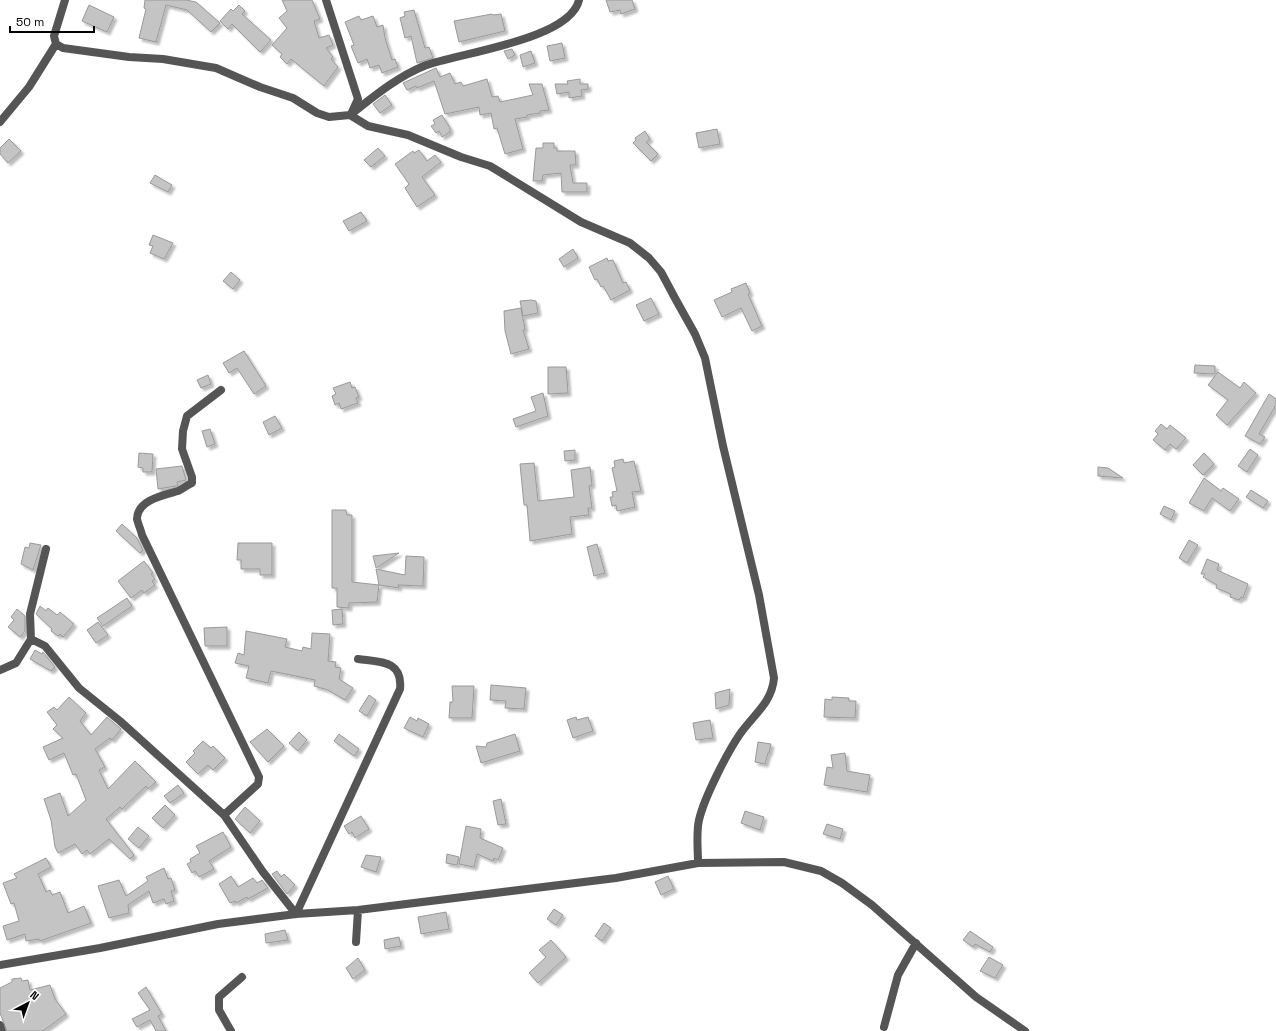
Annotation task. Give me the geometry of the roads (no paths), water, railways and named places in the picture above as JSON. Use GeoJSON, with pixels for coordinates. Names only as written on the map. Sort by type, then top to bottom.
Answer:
{"type":"FeatureCollection","features":[{"type":"Feature","properties":{"kind":"street"},"geometry":{"type":"LineString","coordinates":[[0,122],[29,87],[56,44],[54,36],[65,0]]}},
{"type":"Feature","properties":{"kind":"street"},"geometry":{"type":"LineString","coordinates":[[326,0],[358,98],[350,115]]}},
{"type":"Feature","properties":{"kind":"street"},"geometry":{"type":"LineString","coordinates":[[56,44],[72,50],[163,59],[216,68],[260,87],[287,96],[317,113],[329,117],[350,115],[379,93],[424,66],[500,47],[560,24],[570,15],[579,0]]}},
{"type":"Feature","properties":{"kind":"street"},"geometry":{"type":"LineString","coordinates":[[350,115],[368,126],[397,131],[461,157],[490,166],[581,222],[630,243],[649,258],[661,272],[700,344],[705,358],[723,446],[753,569],[774,678],[769,698],[740,735],[706,800],[698,829],[698,863]]}},
{"type":"Feature","properties":{"kind":"street"},"geometry":{"type":"LineString","coordinates":[[221,390],[188,416],[183,431],[182,449],[192,477],[192,482],[179,490],[162,495],[144,504],[140,509],[137,519],[142,535],[259,776],[258,784],[224,815]]}},
{"type":"Feature","properties":{"kind":"street"},"geometry":{"type":"LineString","coordinates":[[0,670],[16,662],[31,639],[30,614],[46,549]]}},
{"type":"Feature","properties":{"kind":"street"},"geometry":{"type":"LineString","coordinates":[[31,639],[45,646],[79,688],[120,721],[224,815],[296,914]]}},
{"type":"Feature","properties":{"kind":"street"},"geometry":{"type":"LineString","coordinates":[[296,914],[400,689],[401,680],[399,672],[391,665],[358,659]]}},
{"type":"Feature","properties":{"kind":"street"},"geometry":{"type":"LineString","coordinates":[[0,965],[107,947],[218,924],[296,914],[358,910],[616,878],[698,863],[784,862],[821,871],[842,883],[872,905],[976,997],[1025,1031]]}},
{"type":"Feature","properties":{"kind":"street"},"geometry":{"type":"LineString","coordinates":[[356,942],[358,910]]}},
{"type":"Feature","properties":{"kind":"street"},"geometry":{"type":"LineString","coordinates":[[884,1027],[898,975],[916,943]]}},
{"type":"Feature","properties":{"kind":"street"},"geometry":{"type":"LineString","coordinates":[[231,1031],[219,1010],[219,997],[242,977]]}},
{"type":"Feature","properties":{"kind":"street"},"geometry":{"type":"LineString","coordinates":[[0,1025],[2,1031]]}}]}
